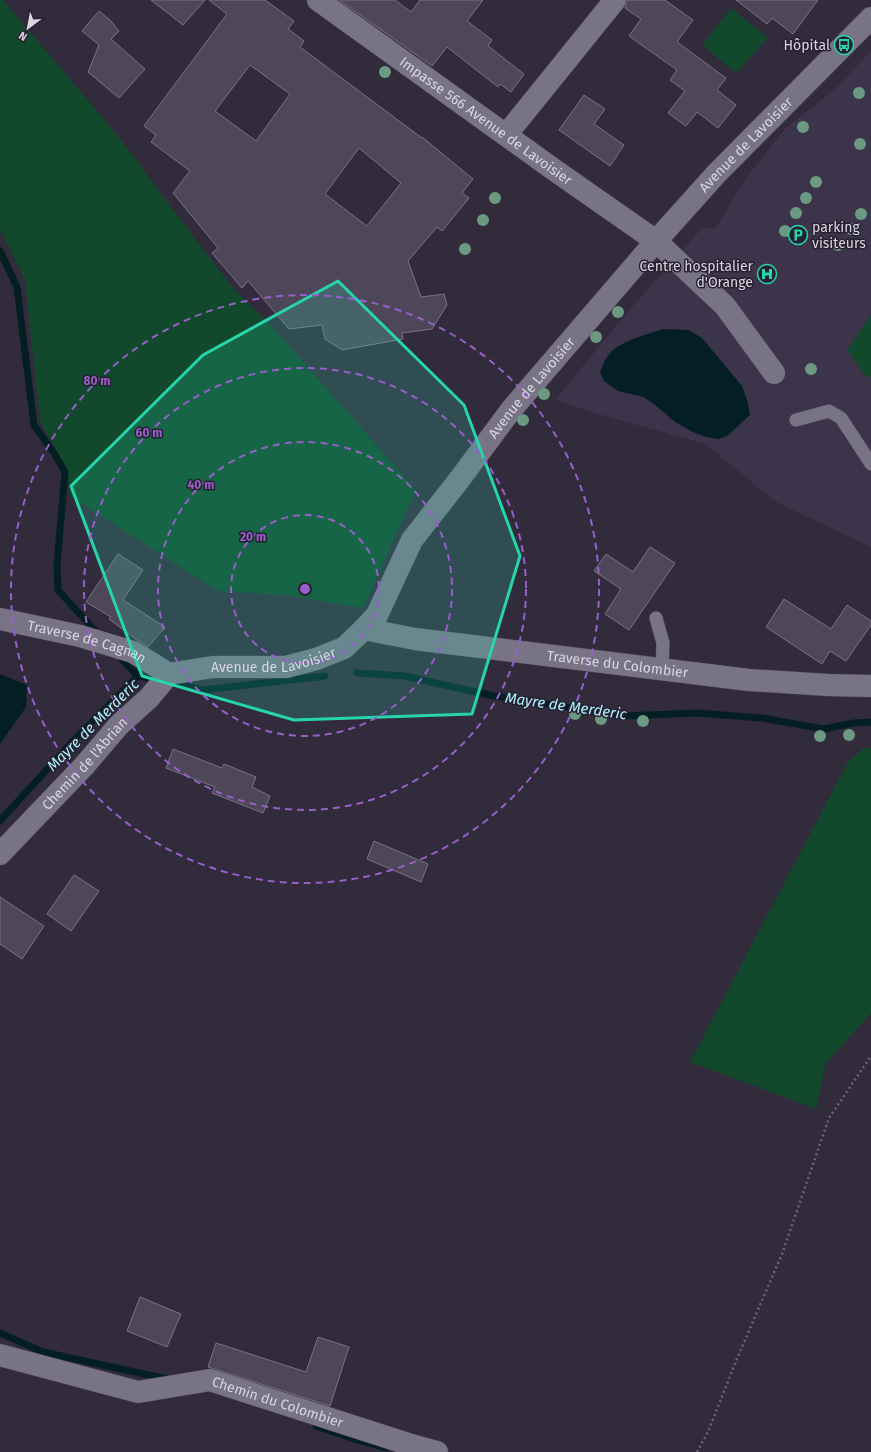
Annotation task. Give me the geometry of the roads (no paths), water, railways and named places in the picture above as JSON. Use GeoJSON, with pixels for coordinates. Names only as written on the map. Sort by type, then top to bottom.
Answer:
{"type":"FeatureCollection","features":[{"type":"Feature","properties":{"kind":"street","name":"Impasse 566 Avenue de Lavoisier"},"geometry":{"type":"LineString","coordinates":[[318,0],[656,241],[725,306],[774,373]]}},
{"type":"Feature","properties":{"kind":"street"},"geometry":{"type":"LineString","coordinates":[[506,135],[615,0]]}},
{"type":"Feature","properties":{"kind":"street","name":"Avenue de Lavoisier"},"geometry":{"type":"LineString","coordinates":[[164,680],[213,667],[286,667],[316,659],[344,648],[377,615],[412,540],[511,410],[656,241],[717,173],[871,18]]}},
{"type":"Feature","properties":{"kind":"street","name":"Traverse de Cagnan"},"geometry":{"type":"LineString","coordinates":[[0,619],[80,636],[133,652],[164,680]]}},
{"type":"Feature","properties":{"kind":"street","name":"Traverse du Colombier"},"geometry":{"type":"LineString","coordinates":[[364,629],[415,639],[749,680],[871,686]]}},
{"type":"Feature","properties":{"kind":"street","name":"Chemin de l'Abrian"},"geometry":{"type":"LineString","coordinates":[[0,854],[84,766],[119,725],[164,680]]}},
{"type":"Feature","properties":{"kind":"street","name":"Chemin du Colombier"},"geometry":{"type":"LineString","coordinates":[[0,1355],[138,1392],[210,1380],[437,1452]]}},
{"type":"Feature","properties":{"kind":"lane"},"geometry":{"type":"LineString","coordinates":[[796,420],[829,411],[841,418],[871,464]]}},
{"type":"Feature","properties":{"kind":"lane"},"geometry":{"type":"LineString","coordinates":[[656,618],[663,643],[662,670]]}},
{"type":"Feature","properties":{"kind":"waterway"},"geometry":{"type":"LineString","coordinates":[[0,251],[17,287],[34,425],[54,453],[65,472],[57,564],[58,590],[99,635]]}},
{"type":"Feature","properties":{"kind":"waterway"},"geometry":{"type":"LineString","coordinates":[[117,654],[138,676]]}},
{"type":"Feature","properties":{"kind":"waterway","name":"Mayre de Merderic"},"geometry":{"type":"LineString","coordinates":[[357,673],[404,676],[489,695],[623,716],[697,713],[761,718],[824,729],[854,723],[871,722]]}},
{"type":"Feature","properties":{"kind":"waterway","name":"Mayre de Merderic"},"geometry":{"type":"LineString","coordinates":[[138,676],[203,690],[325,676]]}},
{"type":"Feature","properties":{"kind":"waterway","name":"Mayre de Merderic"},"geometry":{"type":"LineString","coordinates":[[0,821],[73,741],[138,676]]}},
{"type":"Feature","properties":{"kind":"waterway"},"geometry":{"type":"LineString","coordinates":[[0,1333],[43,1352],[167,1379]]}},
{"type":"Feature","properties":{"kind":"waterway"},"geometry":{"type":"LineString","coordinates":[[316,1426],[386,1448]]}},
{"type":"Feature","properties":{"kind":"place","name":"Hôpital"},"geometry":{"type":"Point","coordinates":[844,45]}},
{"type":"Feature","properties":{"kind":"place","name":"parking visiteurs"},"geometry":{"type":"Point","coordinates":[798,235]}},
{"type":"Feature","properties":{"kind":"place","name":"Centre hospitalier d'Orange"},"geometry":{"type":"Point","coordinates":[767,274]}}]}
